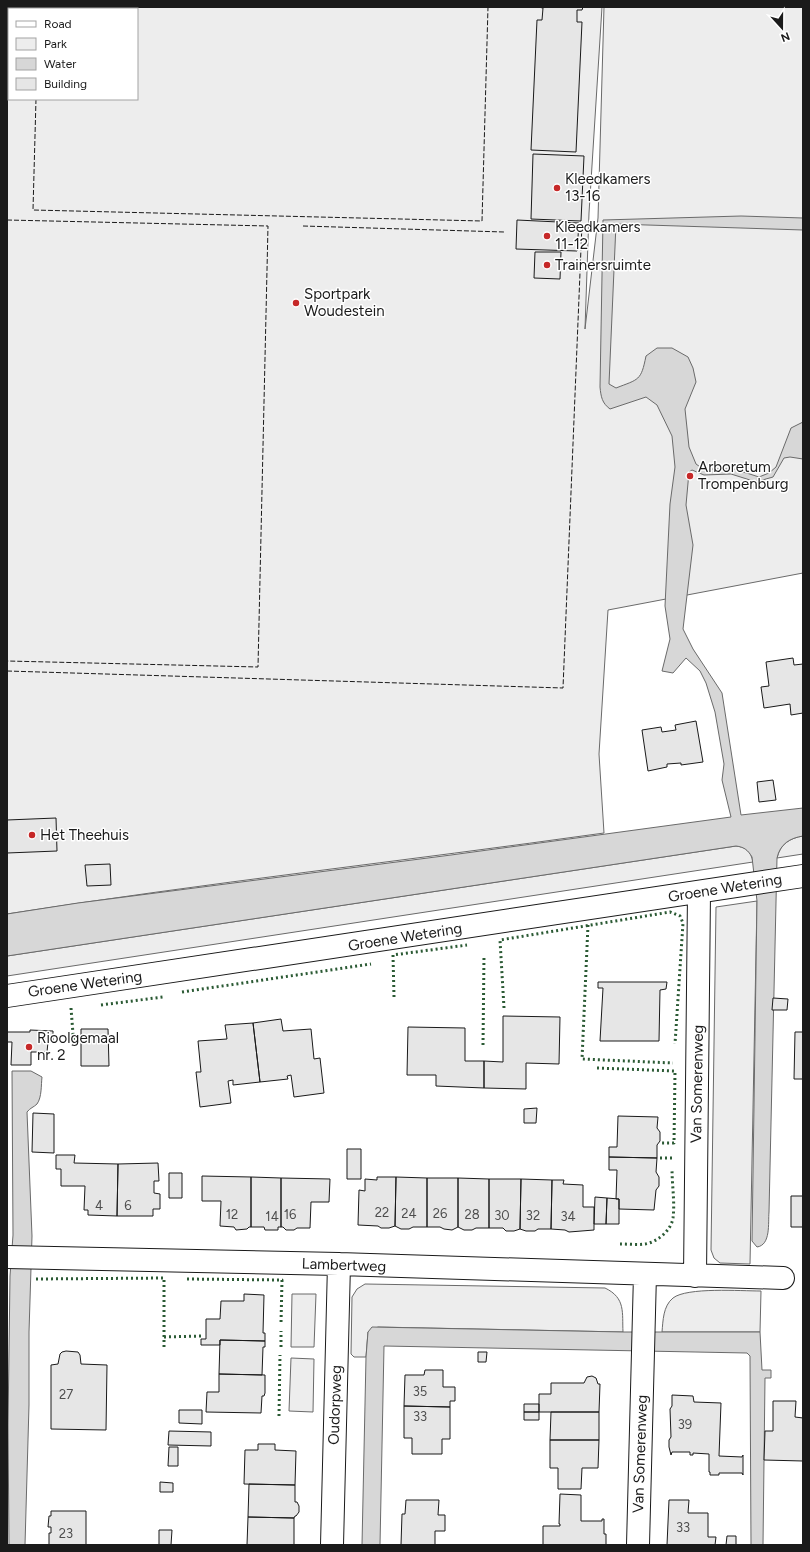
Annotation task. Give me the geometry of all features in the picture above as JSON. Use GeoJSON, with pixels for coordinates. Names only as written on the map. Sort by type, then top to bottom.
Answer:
{"type":"FeatureCollection","features":[{"type":"Feature","properties":{"kind":"street","name":"Groene Wetering"},"geometry":{"type":"LineString","coordinates":[[7,996],[795,878]]}},
{"type":"Feature","properties":{"kind":"street","name":"Van Somerenweg"},"geometry":{"type":"LineString","coordinates":[[695,1276],[699,892]]}},
{"type":"Feature","properties":{"kind":"street","name":"Lambertweg"},"geometry":{"type":"LineString","coordinates":[[7,1257],[339,1264],[695,1276]]}},
{"type":"Feature","properties":{"kind":"street","name":"Oudorpweg"},"geometry":{"type":"LineString","coordinates":[[332,1545],[339,1264]]}},
{"type":"Feature","properties":{"kind":"street","name":"Van Somerenweg"},"geometry":{"type":"LineString","coordinates":[[638,1545],[645,1274]]}},
{"type":"Feature","properties":{"kind":"street"},"geometry":{"type":"LineString","coordinates":[[695,1276],[783,1278]]}},
{"type":"Feature","properties":{"kind":"green space","name":"Sportpark Woudestein"},"geometry":{"type":"Polygon","coordinates":[[[7,7],[602,7],[589,213],[585,329],[598,218],[604,7],[803,7],[803,573],[608,610],[599,754],[604,833],[7,914],[7,7]]]}},
{"type":"Feature","properties":{"kind":"green space"},"geometry":{"type":"Polygon","coordinates":[[[803,836],[803,854],[777,858],[780,849],[786,842],[803,836]]]}},
{"type":"Feature","properties":{"kind":"green space"},"geometry":{"type":"Polygon","coordinates":[[[736,846],[748,851],[753,862],[7,976],[7,956],[736,846]]]}},
{"type":"Feature","properties":{"kind":"green space"},"geometry":{"type":"Polygon","coordinates":[[[757,901],[750,1264],[720,1263],[714,1258],[711,1250],[716,907],[757,901]]]}},
{"type":"Feature","properties":{"kind":"green space"},"geometry":{"type":"Polygon","coordinates":[[[365,1284],[605,1288],[617,1296],[620,1301],[622,1307],[623,1332],[378,1327],[368,1332],[366,1357],[354,1357],[351,1354],[352,1297],[357,1289],[365,1284]]]}},
{"type":"Feature","properties":{"kind":"green space"},"geometry":{"type":"Polygon","coordinates":[[[715,1290],[761,1291],[760,1332],[662,1332],[665,1309],[673,1298],[680,1295],[690,1292],[715,1290]]]}},
{"type":"Feature","properties":{"kind":"green space"},"geometry":{"type":"Polygon","coordinates":[[[292,1294],[316,1294],[314,1347],[291,1347],[292,1294]]]}},
{"type":"Feature","properties":{"kind":"green space"},"geometry":{"type":"Polygon","coordinates":[[[291,1358],[314,1359],[313,1412],[289,1411],[291,1358]]]}},
{"type":"Feature","properties":{"kind":"water"},"geometry":{"type":"Polygon","coordinates":[[[741,216],[803,218],[803,230],[616,224],[609,384],[616,388],[630,383],[638,378],[646,356],[657,348],[672,348],[688,357],[693,368],[696,382],[685,409],[689,447],[696,464],[703,469],[734,469],[759,477],[769,473],[776,467],[791,428],[803,422],[803,459],[790,457],[784,458],[773,477],[759,481],[750,480],[731,474],[704,475],[692,470],[689,472],[686,505],[693,545],[683,629],[693,649],[722,693],[741,815],[803,808],[803,836],[786,842],[780,849],[777,858],[769,1212],[768,1233],[765,1242],[757,1247],[752,1241],[757,901],[752,857],[744,848],[736,846],[7,956],[7,914],[78,903],[731,817],[722,780],[724,764],[715,712],[706,683],[700,671],[686,658],[673,673],[662,671],[670,639],[665,606],[670,504],[675,467],[672,436],[657,405],[646,397],[610,409],[602,400],[600,387],[603,220],[741,216]]]}},
{"type":"Feature","properties":{"kind":"water"},"geometry":{"type":"Polygon","coordinates":[[[12,1071],[31,1071],[42,1077],[39,1101],[27,1112],[32,1236],[25,1545],[9,1545],[8,1425],[10,1276],[13,1235],[12,1071]]]}},
{"type":"Feature","properties":{"kind":"water"},"geometry":{"type":"Polygon","coordinates":[[[372,1327],[623,1332],[760,1332],[762,1370],[771,1370],[771,1378],[765,1378],[763,1545],[751,1545],[750,1356],[747,1353],[384,1346],[380,1545],[362,1545],[366,1357],[368,1332],[372,1327]]]}},
{"type":"Feature","properties":{"kind":"building"},"geometry":{"type":"Polygon","coordinates":[[[538,7],[583,7],[582,10],[577,10],[577,22],[582,22],[576,152],[531,150],[537,20],[542,20],[543,8],[538,7]]]}},
{"type":"Feature","properties":{"kind":"building","name":"Kleedkamers 13-16"},"geometry":{"type":"Polygon","coordinates":[[[533,154],[584,156],[581,221],[531,219],[533,154]]]}},
{"type":"Feature","properties":{"kind":"building","name":"Kleedkamers 11-12"},"geometry":{"type":"Polygon","coordinates":[[[517,220],[579,223],[577,251],[516,249],[517,220]]]}},
{"type":"Feature","properties":{"kind":"building","name":"Trainersruimte"},"geometry":{"type":"Polygon","coordinates":[[[535,252],[561,252],[560,279],[534,278],[535,252]]]}},
{"type":"Feature","properties":{"kind":"building"},"geometry":{"type":"Polygon","coordinates":[[[793,658],[794,665],[803,664],[803,713],[791,715],[790,704],[764,708],[761,687],[769,686],[766,662],[793,658]]]}},
{"type":"Feature","properties":{"kind":"building"},"geometry":{"type":"Polygon","coordinates":[[[696,721],[703,762],[681,765],[681,763],[667,764],[667,767],[648,771],[642,730],[661,727],[662,732],[676,730],[675,725],[696,721]]]}},
{"type":"Feature","properties":{"kind":"building"},"geometry":{"type":"Polygon","coordinates":[[[773,780],[776,800],[759,802],[757,782],[773,780]]]}},
{"type":"Feature","properties":{"kind":"building","name":"Het Theehuis"},"geometry":{"type":"Polygon","coordinates":[[[56,818],[57,851],[7,853],[7,820],[56,818]]]}},
{"type":"Feature","properties":{"kind":"building"},"geometry":{"type":"Polygon","coordinates":[[[110,864],[111,885],[87,886],[85,865],[110,864]]]}},
{"type":"Feature","properties":{"kind":"building"},"geometry":{"type":"Polygon","coordinates":[[[598,982],[667,982],[666,989],[660,990],[659,1041],[600,1041],[603,988],[598,988],[598,982]]]}},
{"type":"Feature","properties":{"kind":"building"},"geometry":{"type":"Polygon","coordinates":[[[773,998],[788,999],[787,1010],[772,1010],[773,998]]]}},
{"type":"Feature","properties":{"kind":"building"},"geometry":{"type":"Polygon","coordinates":[[[503,1016],[560,1017],[559,1064],[526,1063],[526,1089],[484,1088],[484,1061],[503,1062],[503,1016]]]}},
{"type":"Feature","properties":{"kind":"building"},"geometry":{"type":"Polygon","coordinates":[[[281,1019],[283,1031],[311,1029],[314,1059],[320,1058],[324,1093],[294,1097],[291,1075],[287,1076],[288,1079],[260,1082],[253,1023],[281,1019]]]}},
{"type":"Feature","properties":{"kind":"building"},"geometry":{"type":"Polygon","coordinates":[[[253,1023],[260,1082],[233,1085],[233,1080],[228,1081],[231,1103],[200,1107],[196,1072],[201,1072],[198,1041],[227,1039],[225,1025],[253,1023]]]}},
{"type":"Feature","properties":{"kind":"building"},"geometry":{"type":"Polygon","coordinates":[[[408,1027],[465,1028],[465,1061],[484,1061],[484,1088],[436,1086],[436,1075],[407,1075],[408,1027]]]}},
{"type":"Feature","properties":{"kind":"building"},"geometry":{"type":"Polygon","coordinates":[[[81,1029],[108,1029],[109,1066],[81,1066],[81,1029]]]}},
{"type":"Feature","properties":{"kind":"building","name":"Rioolgemaal nr. 2"},"geometry":{"type":"Polygon","coordinates":[[[30,1030],[53,1031],[53,1042],[48,1042],[47,1052],[31,1052],[31,1065],[11,1065],[12,1042],[7,1042],[7,1032],[30,1032],[30,1030]]]}},
{"type":"Feature","properties":{"kind":"building"},"geometry":{"type":"Polygon","coordinates":[[[795,1032],[803,1032],[803,1079],[794,1079],[795,1032]]]}},
{"type":"Feature","properties":{"kind":"building"},"geometry":{"type":"Polygon","coordinates":[[[537,1108],[536,1123],[524,1123],[524,1109],[537,1108]]]}},
{"type":"Feature","properties":{"kind":"building"},"geometry":{"type":"Polygon","coordinates":[[[33,1113],[54,1114],[54,1153],[32,1152],[33,1113]]]}},
{"type":"Feature","properties":{"kind":"building"},"geometry":{"type":"Polygon","coordinates":[[[618,1116],[658,1117],[657,1128],[660,1132],[660,1141],[657,1145],[657,1158],[609,1157],[609,1147],[617,1147],[618,1116]]]}},
{"type":"Feature","properties":{"kind":"building"},"geometry":{"type":"Polygon","coordinates":[[[347,1149],[361,1149],[361,1179],[347,1179],[347,1149]]]}},
{"type":"Feature","properties":{"kind":"building"},"geometry":{"type":"Polygon","coordinates":[[[56,1155],[75,1155],[74,1163],[118,1164],[117,1216],[88,1215],[88,1210],[84,1210],[85,1186],[61,1186],[61,1169],[56,1169],[56,1155]]]}},
{"type":"Feature","properties":{"kind":"building"},"geometry":{"type":"Polygon","coordinates":[[[609,1157],[657,1158],[656,1172],[659,1177],[659,1186],[656,1190],[654,1210],[619,1209],[619,1199],[616,1199],[617,1170],[609,1170],[609,1157]]]}},
{"type":"Feature","properties":{"kind":"building"},"geometry":{"type":"Polygon","coordinates":[[[158,1163],[159,1181],[154,1181],[154,1193],[160,1194],[160,1209],[153,1209],[153,1216],[117,1216],[118,1164],[158,1163]]]}},
{"type":"Feature","properties":{"kind":"building"},"geometry":{"type":"Polygon","coordinates":[[[169,1173],[182,1173],[182,1198],[169,1198],[169,1173]]]}},
{"type":"Feature","properties":{"kind":"building"},"geometry":{"type":"Polygon","coordinates":[[[202,1176],[251,1177],[251,1227],[236,1230],[234,1227],[220,1226],[221,1201],[202,1201],[202,1176]]]}},
{"type":"Feature","properties":{"kind":"building"},"geometry":{"type":"Polygon","coordinates":[[[251,1177],[281,1178],[281,1227],[278,1227],[278,1230],[265,1230],[264,1227],[251,1227],[251,1177]]]}},
{"type":"Feature","properties":{"kind":"building"},"geometry":{"type":"Polygon","coordinates":[[[377,1177],[396,1177],[395,1226],[389,1228],[358,1225],[359,1190],[365,1191],[365,1179],[377,1180],[377,1177]]]}},
{"type":"Feature","properties":{"kind":"building"},"geometry":{"type":"Polygon","coordinates":[[[396,1177],[427,1178],[427,1227],[401,1229],[395,1226],[396,1177]]]}},
{"type":"Feature","properties":{"kind":"building"},"geometry":{"type":"Polygon","coordinates":[[[281,1178],[330,1179],[329,1202],[311,1202],[310,1228],[286,1230],[281,1227],[281,1178]]]}},
{"type":"Feature","properties":{"kind":"building"},"geometry":{"type":"Polygon","coordinates":[[[427,1178],[458,1178],[458,1227],[452,1230],[440,1227],[427,1227],[427,1178]]]}},
{"type":"Feature","properties":{"kind":"building"},"geometry":{"type":"Polygon","coordinates":[[[458,1178],[489,1179],[489,1228],[464,1230],[458,1227],[458,1178]]]}},
{"type":"Feature","properties":{"kind":"building"},"geometry":{"type":"Polygon","coordinates":[[[489,1179],[521,1179],[520,1229],[506,1231],[503,1228],[489,1228],[489,1179]]]}},
{"type":"Feature","properties":{"kind":"building"},"geometry":{"type":"Polygon","coordinates":[[[521,1179],[552,1180],[551,1229],[526,1231],[520,1229],[521,1179]]]}},
{"type":"Feature","properties":{"kind":"building"},"geometry":{"type":"Polygon","coordinates":[[[552,1180],[564,1180],[563,1184],[583,1185],[583,1207],[594,1207],[594,1230],[569,1232],[565,1230],[551,1229],[552,1180]]]}},
{"type":"Feature","properties":{"kind":"building"},"geometry":{"type":"Polygon","coordinates":[[[791,1196],[803,1196],[803,1227],[791,1227],[791,1196]]]}},
{"type":"Feature","properties":{"kind":"building"},"geometry":{"type":"Polygon","coordinates":[[[595,1197],[607,1198],[606,1224],[594,1224],[595,1197]]]}},
{"type":"Feature","properties":{"kind":"building"},"geometry":{"type":"Polygon","coordinates":[[[607,1198],[619,1199],[619,1224],[606,1224],[607,1198]]]}},
{"type":"Feature","properties":{"kind":"building"},"geometry":{"type":"Polygon","coordinates":[[[244,1294],[264,1295],[263,1333],[265,1333],[265,1341],[220,1340],[220,1345],[201,1345],[201,1339],[206,1339],[206,1319],[220,1319],[221,1301],[244,1301],[244,1294]]]}},
{"type":"Feature","properties":{"kind":"building"},"geometry":{"type":"Polygon","coordinates":[[[220,1340],[265,1341],[265,1347],[263,1347],[262,1375],[219,1374],[220,1340]]]}},
{"type":"Feature","properties":{"kind":"building"},"geometry":{"type":"Polygon","coordinates":[[[66,1351],[78,1352],[80,1355],[81,1364],[107,1365],[106,1430],[51,1429],[51,1365],[58,1364],[60,1354],[66,1351]]]}},
{"type":"Feature","properties":{"kind":"building"},"geometry":{"type":"Polygon","coordinates":[[[478,1352],[487,1352],[486,1362],[478,1362],[478,1352]]]}},
{"type":"Feature","properties":{"kind":"building"},"geometry":{"type":"Polygon","coordinates":[[[425,1370],[443,1370],[443,1387],[455,1387],[455,1401],[450,1401],[450,1407],[404,1406],[405,1375],[424,1375],[425,1370]]]}},
{"type":"Feature","properties":{"kind":"building"},"geometry":{"type":"Polygon","coordinates":[[[219,1374],[265,1375],[265,1393],[264,1396],[262,1396],[261,1413],[206,1412],[207,1392],[219,1392],[219,1374]]]}},
{"type":"Feature","properties":{"kind":"building"},"geometry":{"type":"Polygon","coordinates":[[[592,1376],[596,1378],[598,1384],[600,1384],[599,1412],[539,1412],[539,1394],[551,1394],[551,1383],[584,1383],[587,1377],[592,1376]]]}},
{"type":"Feature","properties":{"kind":"building"},"geometry":{"type":"Polygon","coordinates":[[[672,1395],[693,1396],[694,1402],[721,1403],[719,1456],[742,1457],[743,1455],[743,1475],[742,1473],[719,1473],[719,1475],[710,1475],[709,1454],[693,1453],[693,1455],[690,1455],[690,1452],[672,1452],[671,1455],[669,1440],[671,1437],[670,1409],[672,1406],[672,1395]]]}},
{"type":"Feature","properties":{"kind":"building"},"geometry":{"type":"Polygon","coordinates":[[[773,1401],[796,1401],[795,1417],[803,1418],[803,1461],[764,1460],[765,1431],[773,1431],[773,1401]]]}},
{"type":"Feature","properties":{"kind":"building"},"geometry":{"type":"Polygon","coordinates":[[[524,1404],[539,1404],[539,1412],[524,1412],[524,1404]]]}},
{"type":"Feature","properties":{"kind":"building"},"geometry":{"type":"Polygon","coordinates":[[[404,1406],[450,1407],[450,1439],[442,1439],[442,1454],[412,1454],[412,1438],[404,1438],[404,1406]]]}},
{"type":"Feature","properties":{"kind":"building"},"geometry":{"type":"Polygon","coordinates":[[[179,1410],[202,1410],[202,1424],[179,1423],[179,1410]]]}},
{"type":"Feature","properties":{"kind":"building"},"geometry":{"type":"Polygon","coordinates":[[[524,1412],[539,1412],[539,1420],[524,1420],[524,1412]]]}},
{"type":"Feature","properties":{"kind":"building"},"geometry":{"type":"Polygon","coordinates":[[[551,1412],[599,1412],[599,1440],[550,1440],[551,1412]]]}},
{"type":"Feature","properties":{"kind":"building"},"geometry":{"type":"Polygon","coordinates":[[[169,1431],[211,1432],[211,1446],[168,1445],[169,1431]]]}},
{"type":"Feature","properties":{"kind":"building"},"geometry":{"type":"Polygon","coordinates":[[[550,1440],[599,1440],[598,1468],[582,1468],[581,1489],[558,1489],[558,1468],[550,1468],[550,1440]]]}},
{"type":"Feature","properties":{"kind":"building"},"geometry":{"type":"Polygon","coordinates":[[[258,1444],[275,1444],[275,1450],[296,1451],[295,1485],[244,1484],[245,1450],[258,1450],[258,1444]]]}},
{"type":"Feature","properties":{"kind":"building"},"geometry":{"type":"Polygon","coordinates":[[[169,1447],[178,1447],[178,1466],[168,1466],[169,1447]]]}},
{"type":"Feature","properties":{"kind":"building"},"geometry":{"type":"Polygon","coordinates":[[[160,1482],[173,1483],[173,1492],[160,1492],[160,1482]]]}},
{"type":"Feature","properties":{"kind":"building"},"geometry":{"type":"Polygon","coordinates":[[[249,1484],[295,1485],[295,1502],[297,1502],[299,1506],[299,1512],[294,1518],[248,1517],[249,1484]]]}},
{"type":"Feature","properties":{"kind":"building"},"geometry":{"type":"Polygon","coordinates":[[[560,1494],[581,1495],[581,1521],[602,1521],[602,1519],[604,1519],[606,1545],[543,1545],[543,1526],[560,1526],[560,1494]]]}},
{"type":"Feature","properties":{"kind":"building"},"geometry":{"type":"Polygon","coordinates":[[[406,1500],[439,1500],[438,1515],[445,1515],[445,1531],[435,1531],[435,1545],[401,1545],[402,1514],[405,1514],[406,1500]]]}},
{"type":"Feature","properties":{"kind":"building"},"geometry":{"type":"Polygon","coordinates":[[[669,1500],[689,1500],[688,1513],[708,1513],[708,1537],[716,1537],[715,1545],[667,1545],[669,1500]]]}},
{"type":"Feature","properties":{"kind":"building"},"geometry":{"type":"Polygon","coordinates":[[[51,1511],[86,1511],[86,1545],[49,1545],[49,1533],[51,1533],[51,1527],[48,1527],[51,1511]]]}},
{"type":"Feature","properties":{"kind":"building"},"geometry":{"type":"Polygon","coordinates":[[[248,1517],[294,1518],[294,1545],[247,1545],[248,1517]]]}},
{"type":"Feature","properties":{"kind":"building"},"geometry":{"type":"Polygon","coordinates":[[[159,1530],[172,1530],[171,1545],[159,1545],[159,1530]]]}},
{"type":"Feature","properties":{"kind":"building"},"geometry":{"type":"Polygon","coordinates":[[[727,1536],[736,1536],[736,1545],[726,1545],[727,1536]]]}},
{"type":"Feature","properties":{"kind":"hedge"},"geometry":{"type":"LineString","coordinates":[[504,1008],[500,940],[670,912],[680,916],[683,923],[675,1044]]}},
{"type":"Feature","properties":{"kind":"hedge"},"geometry":{"type":"LineString","coordinates":[[588,925],[582,1059],[673,1063]]}},
{"type":"Feature","properties":{"kind":"hedge"},"geometry":{"type":"LineString","coordinates":[[394,997],[393,955],[467,945]]}},
{"type":"Feature","properties":{"kind":"hedge"},"geometry":{"type":"LineString","coordinates":[[483,1045],[484,955]]}},
{"type":"Feature","properties":{"kind":"hedge"},"geometry":{"type":"LineString","coordinates":[[182,992],[371,964]]}},
{"type":"Feature","properties":{"kind":"hedge"},"geometry":{"type":"LineString","coordinates":[[101,1005],[163,997]]}},
{"type":"Feature","properties":{"kind":"hedge"},"geometry":{"type":"LineString","coordinates":[[71,1008],[74,1047]]}},
{"type":"Feature","properties":{"kind":"hedge"},"geometry":{"type":"LineString","coordinates":[[597,1068],[675,1071],[674,1143],[662,1143]]}},
{"type":"Feature","properties":{"kind":"hedge"},"geometry":{"type":"LineString","coordinates":[[660,1158],[674,1158]]}},
{"type":"Feature","properties":{"kind":"hedge"},"geometry":{"type":"LineString","coordinates":[[620,1244],[650,1243],[663,1235],[672,1223],[674,1212],[672,1169]]}},
{"type":"Feature","properties":{"kind":"hedge"},"geometry":{"type":"LineString","coordinates":[[36,1279],[164,1278],[164,1350]]}},
{"type":"Feature","properties":{"kind":"hedge"},"geometry":{"type":"LineString","coordinates":[[187,1279],[282,1280],[281,1323]]}},
{"type":"Feature","properties":{"kind":"hedge"},"geometry":{"type":"LineString","coordinates":[[281,1331],[281,1347]]}},
{"type":"Feature","properties":{"kind":"hedge"},"geometry":{"type":"LineString","coordinates":[[164,1337],[201,1336]]}},
{"type":"Feature","properties":{"kind":"hedge"},"geometry":{"type":"LineString","coordinates":[[279,1416],[280,1355]]}},
{"type":"Feature","properties":{"kind":"fence"},"geometry":{"type":"LineString","coordinates":[[36,100],[33,210],[482,221],[488,7]]}},
{"type":"Feature","properties":{"kind":"fence"},"geometry":{"type":"LineString","coordinates":[[7,220],[268,226],[258,667],[7,661]]}},
{"type":"Feature","properties":{"kind":"fence"},"geometry":{"type":"LineString","coordinates":[[7,671],[563,688],[582,224]]}},
{"type":"Feature","properties":{"kind":"fence"},"geometry":{"type":"LineString","coordinates":[[303,226],[504,232]]}},
{"type":"Feature","properties":{"kind":"place","name":"Kleedkamers 13-16"},"geometry":{"type":"Point","coordinates":[557,188]}},
{"type":"Feature","properties":{"kind":"place","name":"Kleedkamers 11-12"},"geometry":{"type":"Point","coordinates":[547,236]}},
{"type":"Feature","properties":{"kind":"place","name":"Trainersruimte"},"geometry":{"type":"Point","coordinates":[547,265]}},
{"type":"Feature","properties":{"kind":"place","name":"Sportpark Woudestein"},"geometry":{"type":"Point","coordinates":[296,303]}},
{"type":"Feature","properties":{"kind":"place","name":"Arboretum Trompenburg"},"geometry":{"type":"Point","coordinates":[690,476]}},
{"type":"Feature","properties":{"kind":"place","name":"Het Theehuis"},"geometry":{"type":"Point","coordinates":[32,835]}},
{"type":"Feature","properties":{"kind":"place","name":"Rioolgemaal nr. 2"},"geometry":{"type":"Point","coordinates":[29,1047]}}]}
